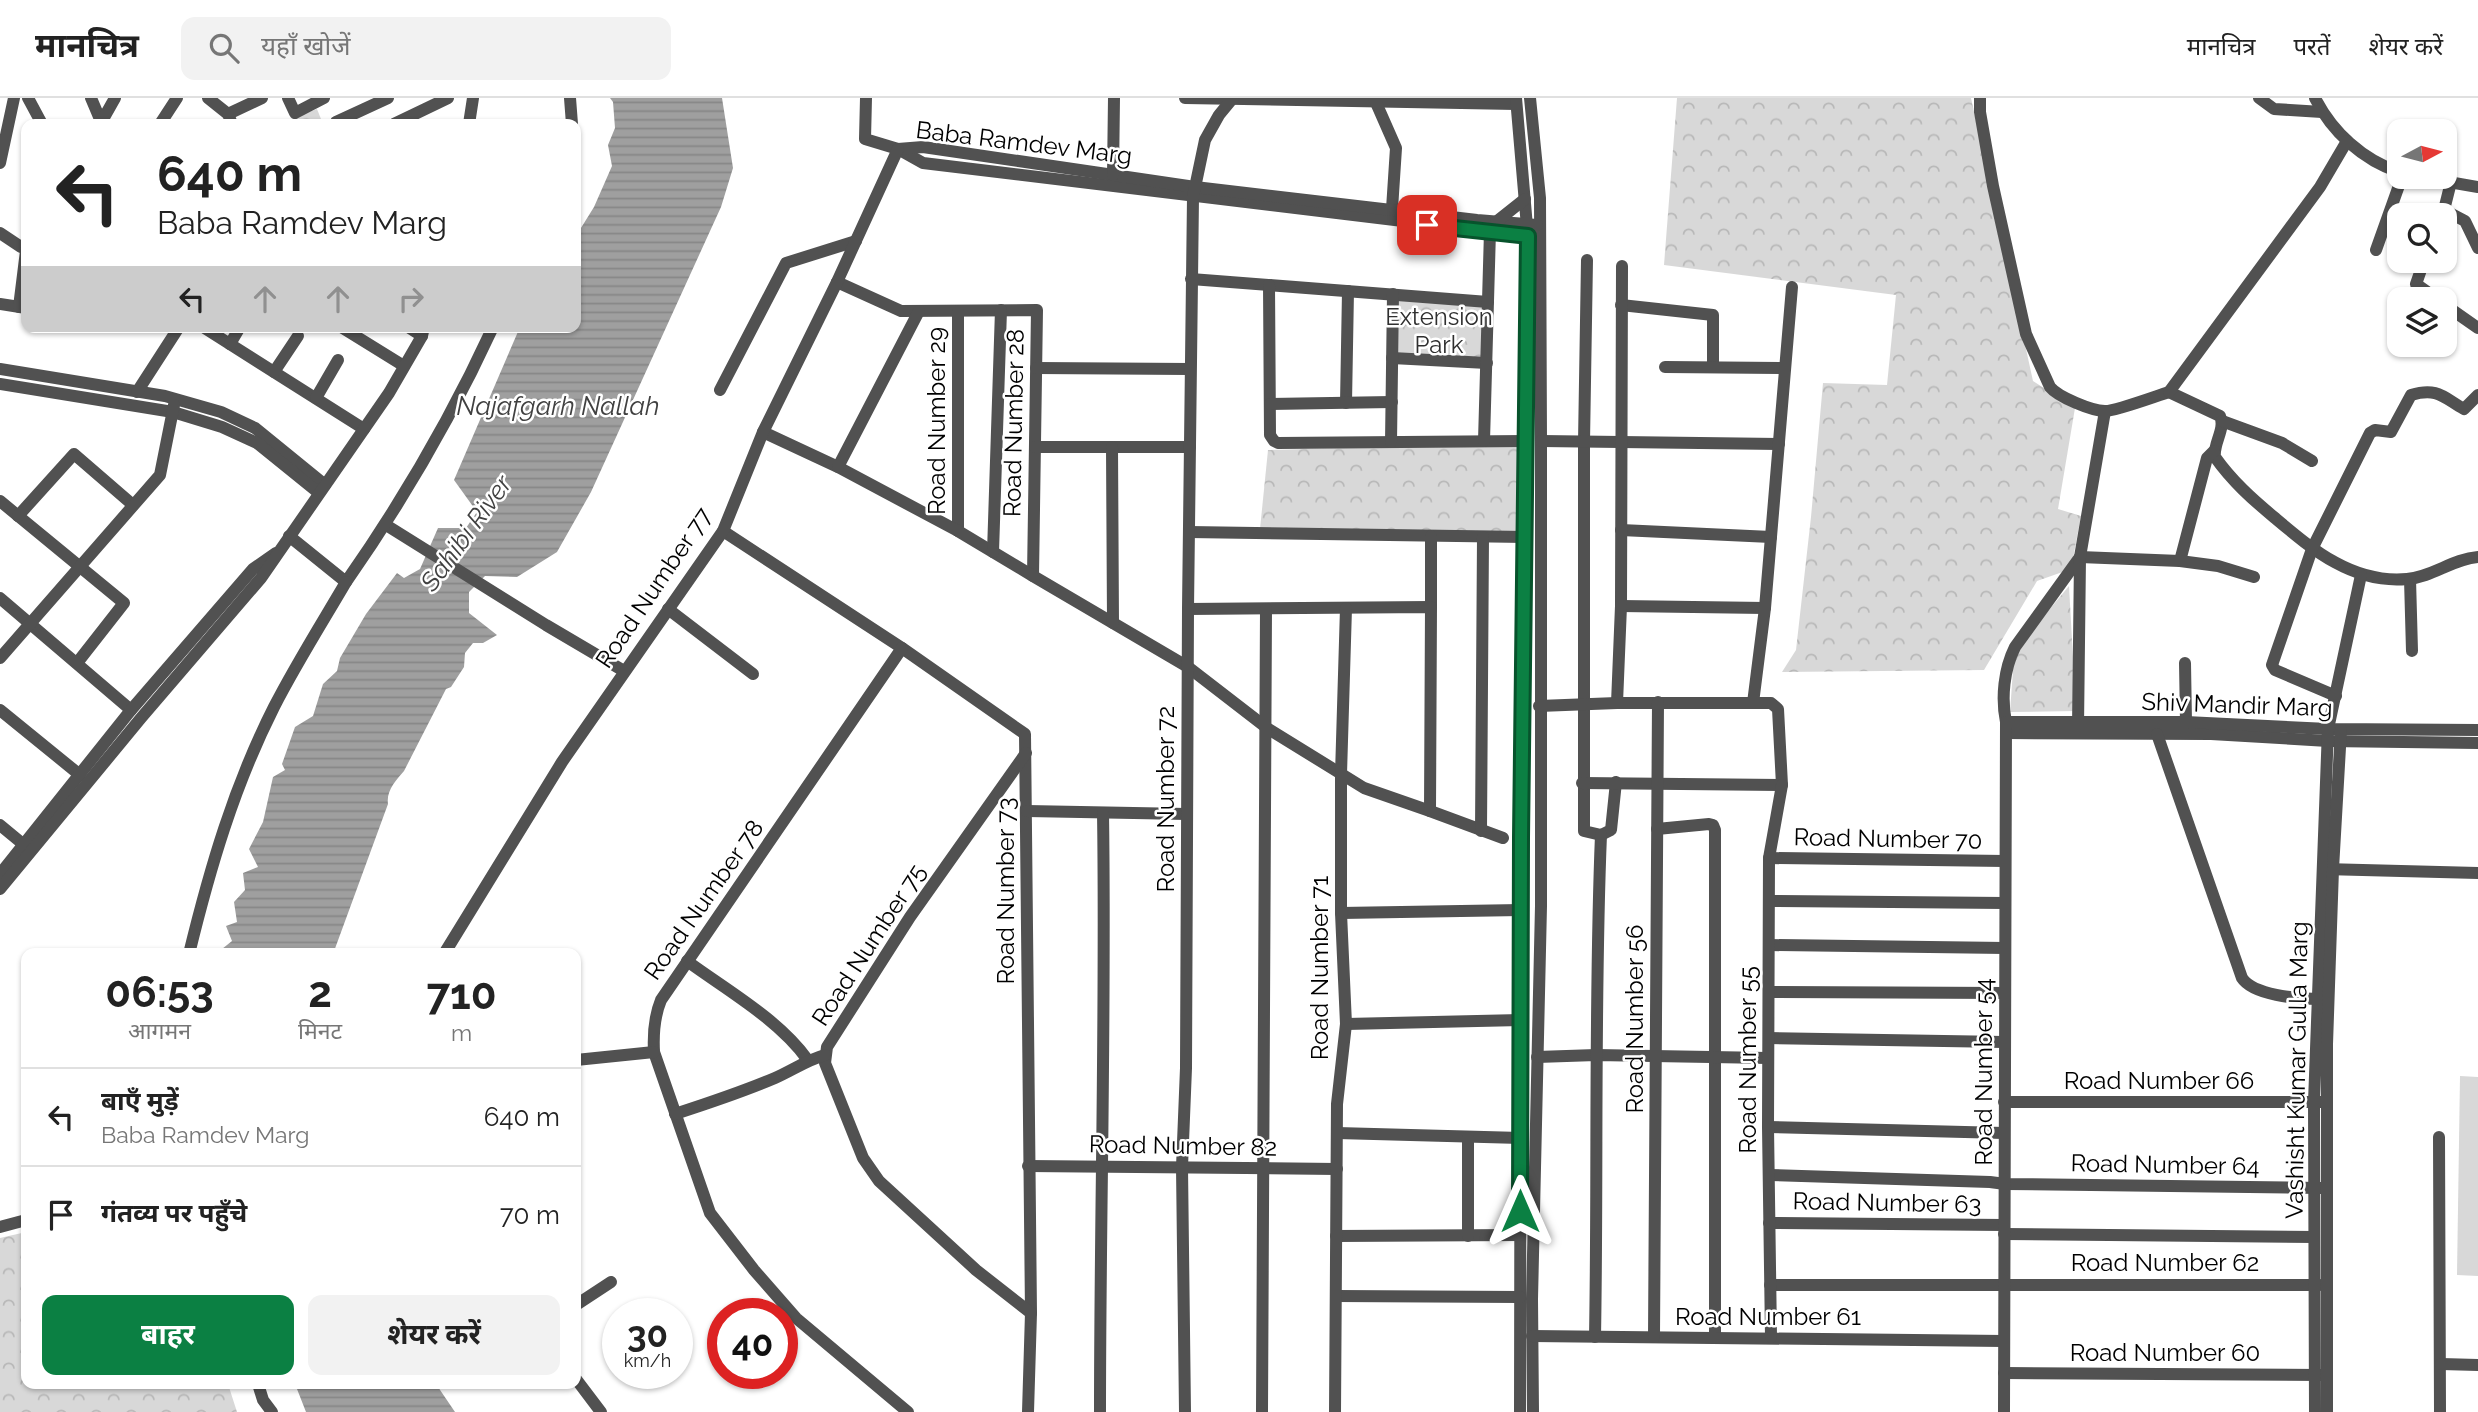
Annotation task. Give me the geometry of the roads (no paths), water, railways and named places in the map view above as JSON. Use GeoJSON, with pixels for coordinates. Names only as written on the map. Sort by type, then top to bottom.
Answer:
{"type":"FeatureCollection","features":[{"type":"Feature","properties":{"kind":"street"},"geometry":{"type":"LineString","coordinates":[[0,163],[14,98]]}},
{"type":"Feature","properties":{"kind":"street"},"geometry":{"type":"LineString","coordinates":[[28,98],[39,119]]}},
{"type":"Feature","properties":{"kind":"street"},"geometry":{"type":"LineString","coordinates":[[92,98],[101,119]]}},
{"type":"Feature","properties":{"kind":"street"},"geometry":{"type":"LineString","coordinates":[[104,119],[115,98]]}},
{"type":"Feature","properties":{"kind":"street"},"geometry":{"type":"LineString","coordinates":[[163,119],[177,98]]}},
{"type":"Feature","properties":{"kind":"street"},"geometry":{"type":"LineString","coordinates":[[208,98],[230,119],[261,98]]}},
{"type":"Feature","properties":{"kind":"street"},"geometry":{"type":"LineString","coordinates":[[288,98],[295,113],[324,98]]}},
{"type":"Feature","properties":{"kind":"street"},"geometry":{"type":"LineString","coordinates":[[342,119],[388,98]]}},
{"type":"Feature","properties":{"kind":"street"},"geometry":{"type":"LineString","coordinates":[[404,119],[448,98]]}},
{"type":"Feature","properties":{"kind":"street"},"geometry":{"type":"LineString","coordinates":[[470,119],[473,98]]}},
{"type":"Feature","properties":{"kind":"street"},"geometry":{"type":"LineString","coordinates":[[570,98],[572,119]]}},
{"type":"Feature","properties":{"kind":"street"},"geometry":{"type":"LineString","coordinates":[[866,98],[865,139],[898,149]]}},
{"type":"Feature","properties":{"kind":"street"},"geometry":{"type":"LineString","coordinates":[[1113,176],[1114,98]]}},
{"type":"Feature","properties":{"kind":"street"},"geometry":{"type":"LineString","coordinates":[[1185,98],[1516,101],[1525,199],[1534,231],[1541,441],[1541,906],[1532,1412]]}},
{"type":"Feature","properties":{"kind":"street","name":"Road Number 72"},"geometry":{"type":"LineString","coordinates":[[1185,1412],[1182,1167],[1186,1068],[1190,369],[1194,192],[1205,139],[1233,98]]}},
{"type":"Feature","properties":{"kind":"street"},"geometry":{"type":"LineString","coordinates":[[1520,1412],[1525,537],[1534,231],[1540,198],[1530,98]]}},
{"type":"Feature","properties":{"kind":"street"},"geometry":{"type":"LineString","coordinates":[[1980,98],[1993,186],[2026,334],[2055,393],[2105,411],[2169,392],[2320,187],[2347,141]]}},
{"type":"Feature","properties":{"kind":"street"},"geometry":{"type":"LineString","coordinates":[[2259,98],[2274,109],[2322,112]]}},
{"type":"Feature","properties":{"kind":"street"},"geometry":{"type":"LineString","coordinates":[[2315,98],[2322,112],[2347,141],[2375,163],[2387,168]]}},
{"type":"Feature","properties":{"kind":"street"},"geometry":{"type":"LineString","coordinates":[[1374,100],[1396,148],[1397,166],[1392,209]]}},
{"type":"Feature","properties":{"kind":"street","name":"Baba Ramdev Marg"},"geometry":{"type":"LineString","coordinates":[[898,149],[923,148],[1113,176],[1194,192],[1392,209],[1493,227]]}},
{"type":"Feature","properties":{"kind":"street","name":"Baba Ramdev Marg"},"geometry":{"type":"LineString","coordinates":[[898,149],[923,163],[1534,231]]}},
{"type":"Feature","properties":{"kind":"street","name":"Road Number 77"},"geometry":{"type":"LineString","coordinates":[[448,948],[562,762],[723,531],[763,432],[837,282],[898,149]]}},
{"type":"Feature","properties":{"kind":"street"},"geometry":{"type":"LineString","coordinates":[[2457,183],[2478,187]]}},
{"type":"Feature","properties":{"kind":"street"},"geometry":{"type":"LineString","coordinates":[[2376,250],[2398,189]]}},
{"type":"Feature","properties":{"kind":"street"},"geometry":{"type":"LineString","coordinates":[[1484,441],[1493,227],[1525,199]]}},
{"type":"Feature","properties":{"kind":"street"},"geometry":{"type":"LineString","coordinates":[[2457,218],[2465,221],[2478,248]]}},
{"type":"Feature","properties":{"kind":"street"},"geometry":{"type":"LineString","coordinates":[[0,233],[21,251]]}},
{"type":"Feature","properties":{"kind":"street"},"geometry":{"type":"LineString","coordinates":[[720,390],[786,263],[856,241]]}},
{"type":"Feature","properties":{"kind":"street"},"geometry":{"type":"LineString","coordinates":[[1587,260],[1584,831],[1601,835],[1612,828],[1616,782]]}},
{"type":"Feature","properties":{"kind":"street"},"geometry":{"type":"LineString","coordinates":[[1617,703],[1621,606],[1622,266]]}},
{"type":"Feature","properties":{"kind":"street"},"geometry":{"type":"LineString","coordinates":[[1191,279],[1488,302]]}},
{"type":"Feature","properties":{"kind":"street","name":"Road Number 28"},"geometry":{"type":"LineString","coordinates":[[837,282],[901,311],[1037,310],[1033,576]]}},
{"type":"Feature","properties":{"kind":"street"},"geometry":{"type":"LineString","coordinates":[[1269,285],[1270,435],[1274,441],[1528,441]]}},
{"type":"Feature","properties":{"kind":"street"},"geometry":{"type":"LineString","coordinates":[[1539,706],[1658,702],[1753,703],[1765,608],[1792,287]]}},
{"type":"Feature","properties":{"kind":"street"},"geometry":{"type":"LineString","coordinates":[[1346,402],[1348,291]]}},
{"type":"Feature","properties":{"kind":"street"},"geometry":{"type":"LineString","coordinates":[[1391,442],[1393,295]]}},
{"type":"Feature","properties":{"kind":"street"},"geometry":{"type":"LineString","coordinates":[[0,304],[21,308]]}},
{"type":"Feature","properties":{"kind":"street"},"geometry":{"type":"LineString","coordinates":[[1622,305],[1713,314],[1713,367]]}},
{"type":"Feature","properties":{"kind":"street"},"geometry":{"type":"LineString","coordinates":[[993,552],[1001,310]]}},
{"type":"Feature","properties":{"kind":"street"},"geometry":{"type":"LineString","coordinates":[[838,467],[919,311]]}},
{"type":"Feature","properties":{"kind":"street","name":"Road Number 29"},"geometry":{"type":"LineString","coordinates":[[958,311],[958,531]]}},
{"type":"Feature","properties":{"kind":"street"},"geometry":{"type":"LineString","coordinates":[[2457,313],[2478,328]]}},
{"type":"Feature","properties":{"kind":"street"},"geometry":{"type":"LineString","coordinates":[[138,391],[176,333]]}},
{"type":"Feature","properties":{"kind":"street"},"geometry":{"type":"LineString","coordinates":[[213,333],[364,429]]}},
{"type":"Feature","properties":{"kind":"street"},"geometry":{"type":"LineString","coordinates":[[230,344],[236,333]]}},
{"type":"Feature","properties":{"kind":"street"},"geometry":{"type":"LineString","coordinates":[[351,333],[404,366]]}},
{"type":"Feature","properties":{"kind":"street"},"geometry":{"type":"LineString","coordinates":[[0,874],[28,848],[261,578],[389,393],[422,333]]}},
{"type":"Feature","properties":{"kind":"street"},"geometry":{"type":"LineString","coordinates":[[191,948],[218,842],[274,707],[346,582],[386,525],[472,372],[490,333]]}},
{"type":"Feature","properties":{"kind":"street"},"geometry":{"type":"LineString","coordinates":[[274,372],[298,336]]}},
{"type":"Feature","properties":{"kind":"street"},"geometry":{"type":"LineString","coordinates":[[1392,358],[1487,363]]}},
{"type":"Feature","properties":{"kind":"street"},"geometry":{"type":"LineString","coordinates":[[316,398],[338,360]]}},
{"type":"Feature","properties":{"kind":"street"},"geometry":{"type":"LineString","coordinates":[[1665,366],[1785,368]]}},
{"type":"Feature","properties":{"kind":"street"},"geometry":{"type":"LineString","coordinates":[[1036,368],[1190,369]]}},
{"type":"Feature","properties":{"kind":"street"},"geometry":{"type":"LineString","coordinates":[[0,369],[138,391],[220,412],[255,428],[322,489]]}},
{"type":"Feature","properties":{"kind":"street"},"geometry":{"type":"LineString","coordinates":[[0,384],[173,412],[222,427],[257,443],[322,489]]}},
{"type":"Feature","properties":{"kind":"street"},"geometry":{"type":"LineString","coordinates":[[2169,392],[2220,416],[2222,421],[2214,452],[2216,459],[2240,489],[2312,549],[2333,562],[2361,575],[2386,580],[2410,579],[2431,574],[2456,561],[2478,557]]}},
{"type":"Feature","properties":{"kind":"street"},"geometry":{"type":"LineString","coordinates":[[2336,696],[2276,670],[2272,665],[2312,549],[2370,433],[2375,430],[2390,432],[2411,395],[2440,394],[2464,410],[2478,395]]}},
{"type":"Feature","properties":{"kind":"street"},"geometry":{"type":"LineString","coordinates":[[0,658],[160,475],[175,399]]}},
{"type":"Feature","properties":{"kind":"street"},"geometry":{"type":"LineString","coordinates":[[1270,404],[1392,402]]}},
{"type":"Feature","properties":{"kind":"street"},"geometry":{"type":"LineString","coordinates":[[2078,727],[2080,557],[2105,411]]}},
{"type":"Feature","properties":{"kind":"street"},"geometry":{"type":"LineString","coordinates":[[2222,421],[2282,443],[2312,461]]}},
{"type":"Feature","properties":{"kind":"street"},"geometry":{"type":"LineString","coordinates":[[763,432],[838,467],[958,531],[1188,667],[1267,728],[1364,788],[1503,838]]}},
{"type":"Feature","properties":{"kind":"street"},"geometry":{"type":"LineString","coordinates":[[1541,441],[1779,444]]}},
{"type":"Feature","properties":{"kind":"street"},"geometry":{"type":"LineString","coordinates":[[1035,447],[1190,447]]}},
{"type":"Feature","properties":{"kind":"street"},"geometry":{"type":"LineString","coordinates":[[1112,447],[1113,623]]}},
{"type":"Feature","properties":{"kind":"street"},"geometry":{"type":"LineString","coordinates":[[2180,561],[2207,458],[2214,452]]}},
{"type":"Feature","properties":{"kind":"street"},"geometry":{"type":"LineString","coordinates":[[18,516],[74,454],[133,505]]}},
{"type":"Feature","properties":{"kind":"street"},"geometry":{"type":"LineString","coordinates":[[0,501],[124,603],[76,663]]}},
{"type":"Feature","properties":{"kind":"street"},"geometry":{"type":"LineString","coordinates":[[386,525],[624,671]]}},
{"type":"Feature","properties":{"kind":"street"},"geometry":{"type":"LineString","coordinates":[[1621,530],[1771,537]]}},
{"type":"Feature","properties":{"kind":"street","name":"Road Number 73"},"geometry":{"type":"LineString","coordinates":[[723,531],[902,648],[1021,730],[1026,739],[1031,1313],[1028,1412]]}},
{"type":"Feature","properties":{"kind":"street"},"geometry":{"type":"LineString","coordinates":[[1189,532],[1525,537]]}},
{"type":"Feature","properties":{"kind":"street"},"geometry":{"type":"LineString","coordinates":[[289,536],[346,582]]}},
{"type":"Feature","properties":{"kind":"street"},"geometry":{"type":"LineString","coordinates":[[1430,811],[1431,536]]}},
{"type":"Feature","properties":{"kind":"street"},"geometry":{"type":"LineString","coordinates":[[1481,831],[1483,537]]}},
{"type":"Feature","properties":{"kind":"street"},"geometry":{"type":"LineString","coordinates":[[0,889],[80,775],[131,710],[253,569],[277,553]]}},
{"type":"Feature","properties":{"kind":"street"},"geometry":{"type":"LineString","coordinates":[[2080,557],[2180,561],[2218,566],[2254,576]]}},
{"type":"Feature","properties":{"kind":"street","name":"Road Number 54"},"geometry":{"type":"LineString","coordinates":[[2004,1412],[2004,712],[2010,658],[2015,647],[2080,557]]}},
{"type":"Feature","properties":{"kind":"street","name":"Vashisht Kumar Gulla Marg"},"geometry":{"type":"LineString","coordinates":[[2315,1412],[2320,1375],[2320,1188],[2316,1148],[2336,696],[2361,575]]}},
{"type":"Feature","properties":{"kind":"street"},"geometry":{"type":"LineString","coordinates":[[2410,579],[2412,651]]}},
{"type":"Feature","properties":{"kind":"street"},"geometry":{"type":"LineString","coordinates":[[0,598],[131,710]]}},
{"type":"Feature","properties":{"kind":"street"},"geometry":{"type":"LineString","coordinates":[[1621,606],[1765,608]]}},
{"type":"Feature","properties":{"kind":"street"},"geometry":{"type":"LineString","coordinates":[[1188,610],[1431,607]]}},
{"type":"Feature","properties":{"kind":"street","name":"Road Number 71"},"geometry":{"type":"LineString","coordinates":[[1335,1412],[1337,1133],[1346,1024],[1341,913],[1341,774],[1346,608]]}},
{"type":"Feature","properties":{"kind":"street"},"geometry":{"type":"LineString","coordinates":[[1262,1412],[1266,609]]}},
{"type":"Feature","properties":{"kind":"street"},"geometry":{"type":"LineString","coordinates":[[668,610],[753,674]]}},
{"type":"Feature","properties":{"kind":"street","name":"Road Number 78"},"geometry":{"type":"LineString","coordinates":[[901,1410],[796,1318],[710,1213],[654,1052],[655,1014],[661,1000],[902,648]]}},
{"type":"Feature","properties":{"kind":"street"},"geometry":{"type":"LineString","coordinates":[[2185,663],[2186,723]]}},
{"type":"Feature","properties":{"kind":"street","name":"Road Number 56"},"geometry":{"type":"LineString","coordinates":[[1654,1337],[1658,702]]}},
{"type":"Feature","properties":{"kind":"street","name":"Road Number 55"},"geometry":{"type":"LineString","coordinates":[[1753,703],[1771,703],[1778,709],[1782,785],[1769,858],[1768,1127],[1771,1337]]}},
{"type":"Feature","properties":{"kind":"street"},"geometry":{"type":"LineString","coordinates":[[0,710],[80,775]]}},
{"type":"Feature","properties":{"kind":"street","name":"Shiv Mandir Marg"},"geometry":{"type":"LineString","coordinates":[[2078,727],[2186,723],[2334,735],[2478,730]]}},
{"type":"Feature","properties":{"kind":"street"},"geometry":{"type":"LineString","coordinates":[[2006,727],[2078,727],[2157,734],[2334,735],[2478,743]]}},
{"type":"Feature","properties":{"kind":"street"},"geometry":{"type":"LineString","coordinates":[[2157,734],[2242,978],[2254,990],[2318,999]]}},
{"type":"Feature","properties":{"kind":"street","name":"Road Number 75"},"geometry":{"type":"LineString","coordinates":[[1027,753],[910,917],[827,1046],[825,1063],[863,1158],[879,1181],[976,1270],[1031,1313]]}},
{"type":"Feature","properties":{"kind":"street"},"geometry":{"type":"LineString","coordinates":[[1583,783],[1782,785]]}},
{"type":"Feature","properties":{"kind":"street"},"geometry":{"type":"LineString","coordinates":[[1027,811],[1187,814]]}},
{"type":"Feature","properties":{"kind":"street"},"geometry":{"type":"LineString","coordinates":[[1100,1412],[1101,1167],[1106,972],[1103,813]]}},
{"type":"Feature","properties":{"kind":"street"},"geometry":{"type":"LineString","coordinates":[[1657,830],[1709,824],[1714,826],[1715,830],[1715,1337]]}},
{"type":"Feature","properties":{"kind":"street"},"geometry":{"type":"LineString","coordinates":[[0,825],[28,848]]}},
{"type":"Feature","properties":{"kind":"street"},"geometry":{"type":"LineString","coordinates":[[1595,1337],[1596,1055],[1601,835]]}},
{"type":"Feature","properties":{"kind":"street","name":"Road Number 70"},"geometry":{"type":"LineString","coordinates":[[1769,858],[2006,861]]}},
{"type":"Feature","properties":{"kind":"street"},"geometry":{"type":"LineString","coordinates":[[2328,869],[2478,873]]}},
{"type":"Feature","properties":{"kind":"street","name":"Vashisht Kumar Gulla Marg"},"geometry":{"type":"LineString","coordinates":[[2320,1102],[2318,999],[2328,869]]}},
{"type":"Feature","properties":{"kind":"street"},"geometry":{"type":"LineString","coordinates":[[1770,901],[2006,903]]}},
{"type":"Feature","properties":{"kind":"street"},"geometry":{"type":"LineString","coordinates":[[1341,913],[1521,910]]}},
{"type":"Feature","properties":{"kind":"street"},"geometry":{"type":"LineString","coordinates":[[1770,944],[2005,948]]}},
{"type":"Feature","properties":{"kind":"street"},"geometry":{"type":"LineString","coordinates":[[687,961],[760,1014],[798,1046],[807,1059]]}},
{"type":"Feature","properties":{"kind":"street"},"geometry":{"type":"LineString","coordinates":[[1769,992],[2005,993]]}},
{"type":"Feature","properties":{"kind":"street"},"geometry":{"type":"LineString","coordinates":[[1346,1024],[1521,1020]]}},
{"type":"Feature","properties":{"kind":"street"},"geometry":{"type":"LineString","coordinates":[[1769,1038],[2004,1042]]}},
{"type":"Feature","properties":{"kind":"street"},"geometry":{"type":"LineString","coordinates":[[581,1059],[654,1052]]}},
{"type":"Feature","properties":{"kind":"street"},"geometry":{"type":"LineString","coordinates":[[675,1114],[737,1094],[797,1069],[807,1059],[825,1055]]}},
{"type":"Feature","properties":{"kind":"street"},"geometry":{"type":"LineString","coordinates":[[1537,1057],[1655,1055],[1768,1058]]}},
{"type":"Feature","properties":{"kind":"street","name":"Road Number 66"},"geometry":{"type":"LineString","coordinates":[[2004,1101],[2320,1102]]}},
{"type":"Feature","properties":{"kind":"street"},"geometry":{"type":"LineString","coordinates":[[1768,1127],[2004,1133]]}},
{"type":"Feature","properties":{"kind":"street"},"geometry":{"type":"LineString","coordinates":[[1337,1133],[1521,1138]]}},
{"type":"Feature","properties":{"kind":"street"},"geometry":{"type":"LineString","coordinates":[[1468,1137],[1468,1236]]}},
{"type":"Feature","properties":{"kind":"street"},"geometry":{"type":"LineString","coordinates":[[2439,1137],[2440,1412]]}},
{"type":"Feature","properties":{"kind":"street","name":"Road Number 82"},"geometry":{"type":"LineString","coordinates":[[1028,1166],[1337,1169]]}},
{"type":"Feature","properties":{"kind":"street","name":"Road Number 64"},"geometry":{"type":"LineString","coordinates":[[1769,1175],[2005,1184],[2320,1188]]}},
{"type":"Feature","properties":{"kind":"street","name":"Vashisht Kumar Gulla Marg"},"geometry":{"type":"LineString","coordinates":[[2320,1188],[2314,1237],[2320,1285]]}},
{"type":"Feature","properties":{"kind":"street"},"geometry":{"type":"LineString","coordinates":[[0,1227],[21,1221]]}},
{"type":"Feature","properties":{"kind":"street","name":"Road Number 63"},"geometry":{"type":"LineString","coordinates":[[1769,1223],[2314,1237]]}},
{"type":"Feature","properties":{"kind":"street"},"geometry":{"type":"LineString","coordinates":[[1336,1237],[1520,1236]]}},
{"type":"Feature","properties":{"kind":"street"},"geometry":{"type":"LineString","coordinates":[[581,1302],[611,1282]]}},
{"type":"Feature","properties":{"kind":"street","name":"Road Number 62"},"geometry":{"type":"LineString","coordinates":[[1770,1284],[2320,1285]]}},
{"type":"Feature","properties":{"kind":"street"},"geometry":{"type":"LineString","coordinates":[[1336,1296],[1520,1297]]}},
{"type":"Feature","properties":{"kind":"street","name":"Road Number 61"},"geometry":{"type":"LineString","coordinates":[[1532,1336],[2004,1341]]}},
{"type":"Feature","properties":{"kind":"street"},"geometry":{"type":"LineString","coordinates":[[2441,1364],[2478,1365]]}},
{"type":"Feature","properties":{"kind":"street","name":"Road Number 60"},"geometry":{"type":"LineString","coordinates":[[2004,1373],[2320,1375]]}},
{"type":"Feature","properties":{"kind":"street","name":"Vashisht Kumar Gulla Marg"},"geometry":{"type":"LineString","coordinates":[[2320,1375],[2327,1412]]}},
{"type":"Feature","properties":{"kind":"street"},"geometry":{"type":"LineString","coordinates":[[581,1386],[601,1412]]}},
{"type":"Feature","properties":{"kind":"street"},"geometry":{"type":"LineString","coordinates":[[260,1389],[263,1400],[272,1412]]}},
{"type":"Feature","properties":{"kind":"water"},"geometry":{"type":"Polygon","coordinates":[[[610,98],[722,98],[733,168],[721,207],[591,492],[557,552],[517,577],[485,576],[469,592],[469,613],[497,635],[483,643],[473,643],[465,653],[464,667],[451,687],[446,689],[404,771],[390,790],[388,804],[335,948],[223,948],[232,941],[226,926],[237,922],[234,902],[245,890],[243,873],[258,867],[249,849],[263,822],[273,777],[285,770],[282,764],[295,727],[313,716],[323,684],[337,671],[340,658],[366,614],[397,573],[404,578],[420,569],[438,528],[466,528],[477,512],[454,480],[517,333],[581,333],[581,228],[594,207],[612,166],[608,145],[615,128],[613,102],[610,98]]]}},
{"type":"Feature","properties":{"kind":"water"},"geometry":{"type":"Polygon","coordinates":[[[297,1389],[439,1389],[455,1412],[306,1412],[297,1389]]]}},
{"type":"Feature","properties":{"kind":"park label","name":"Extension Park"},"geometry":{"type":"Point","coordinates":[1439,331]}},
{"type":"Feature","properties":{"kind":"water label","name":"Najafgarh Nallah"},"geometry":{"type":"Point","coordinates":[558,406]}},
{"type":"Feature","properties":{"kind":"water label","name":"Sahibi River"},"geometry":{"type":"Point","coordinates":[466,533]}}]}
